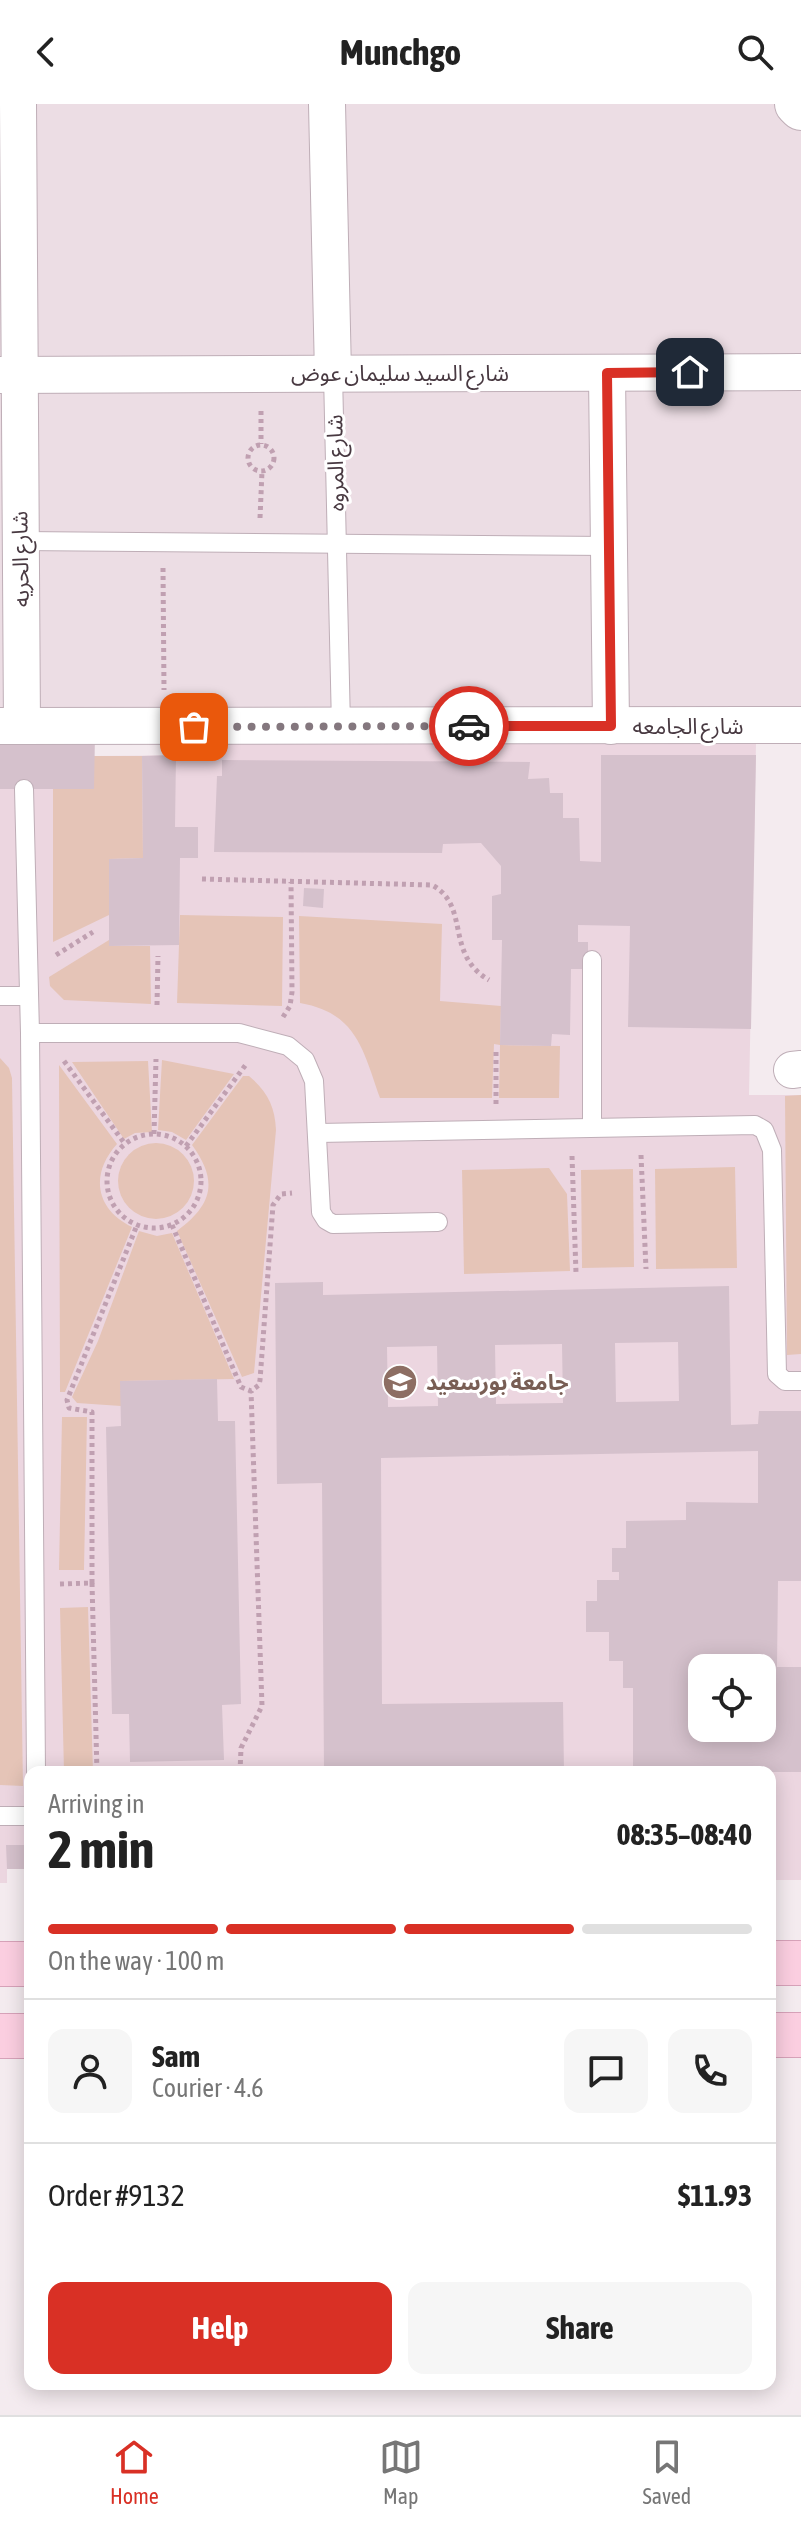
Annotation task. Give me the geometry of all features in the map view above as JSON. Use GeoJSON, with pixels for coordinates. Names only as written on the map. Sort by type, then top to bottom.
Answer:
{"type":"FeatureCollection","features":[{"type":"Feature","properties":{"kind":"main road"},"geometry":{"type":"LineString","coordinates":[[776,1963],[801,1963]]}},
{"type":"Feature","properties":{"kind":"main road"},"geometry":{"type":"LineString","coordinates":[[0,1964],[24,1964]]}},
{"type":"Feature","properties":{"kind":"main road"},"geometry":{"type":"LineString","coordinates":[[776,2035],[801,2035]]}},
{"type":"Feature","properties":{"kind":"main road"},"geometry":{"type":"LineString","coordinates":[[0,2036],[24,2036]]}},
{"type":"Feature","properties":{"kind":"street","name":"شارع الحريه"},"geometry":{"type":"LineString","coordinates":[[15,729],[20,541],[9,375],[18,104]]}},
{"type":"Feature","properties":{"kind":"street","name":"شارع المروه"},"geometry":{"type":"LineString","coordinates":[[327,104],[333,374]]}},
{"type":"Feature","properties":{"kind":"street","name":"شارع السيد سليمان عوض"},"geometry":{"type":"LineString","coordinates":[[9,375],[801,372]]}},
{"type":"Feature","properties":{"kind":"street"},"geometry":{"type":"LineString","coordinates":[[607,373],[611,726]]}},
{"type":"Feature","properties":{"kind":"street","name":"شارع الجامعه"},"geometry":{"type":"LineString","coordinates":[[15,729],[801,725]]}},
{"type":"Feature","properties":{"kind":"lane","name":"شارع المروه"},"geometry":{"type":"LineString","coordinates":[[333,374],[341,726]]}},
{"type":"Feature","properties":{"kind":"lane"},"geometry":{"type":"LineString","coordinates":[[20,541],[609,546]]}},
{"type":"Feature","properties":{"kind":"lane"},"geometry":{"type":"LineString","coordinates":[[24,789],[29,996],[37,1034],[36,1766]]}},
{"type":"Feature","properties":{"kind":"lane"},"geometry":{"type":"LineString","coordinates":[[592,960],[592,1127]]}},
{"type":"Feature","properties":{"kind":"lane"},"geometry":{"type":"LineString","coordinates":[[0,996],[29,996]]}},
{"type":"Feature","properties":{"kind":"lane"},"geometry":{"type":"LineString","coordinates":[[37,1034],[239,1033],[288,1046],[305,1060],[314,1081],[321,1212],[333,1224],[438,1222]]}},
{"type":"Feature","properties":{"kind":"lane"},"geometry":{"type":"LineString","coordinates":[[318,1133],[755,1125],[764,1130],[772,1150],[777,1374],[785,1381],[801,1381]]}},
{"type":"Feature","properties":{"kind":"lane"},"geometry":{"type":"LineString","coordinates":[[0,1816],[24,1816]]}},
{"type":"Feature","properties":{"kind":"path"},"geometry":{"type":"LineString","coordinates":[[256,445],[266,445],[273,453],[273,463],[262,471],[248,463],[248,452],[256,445]]}},
{"type":"Feature","properties":{"kind":"path"},"geometry":{"type":"LineString","coordinates":[[260,543],[262,471]]}},
{"type":"Feature","properties":{"kind":"path"},"geometry":{"type":"LineString","coordinates":[[163,542],[165,727]]}},
{"type":"Feature","properties":{"kind":"path"},"geometry":{"type":"LineString","coordinates":[[202,879],[432,885],[443,891],[451,901],[464,956],[480,975],[489,980]]}},
{"type":"Feature","properties":{"kind":"path"},"geometry":{"type":"LineString","coordinates":[[28,973],[93,932]]}},
{"type":"Feature","properties":{"kind":"path"},"geometry":{"type":"LineString","coordinates":[[37,1034],[125,1144]]}},
{"type":"Feature","properties":{"kind":"path"},"geometry":{"type":"LineString","coordinates":[[495,1129],[496,1049]]}},
{"type":"Feature","properties":{"kind":"path"},"geometry":{"type":"LineString","coordinates":[[640,1126],[646,1269]]}},
{"type":"Feature","properties":{"kind":"path"},"geometry":{"type":"LineString","coordinates":[[571,1127],[576,1273]]}},
{"type":"Feature","properties":{"kind":"path"},"geometry":{"type":"LineString","coordinates":[[154,1134],[171,1137],[186,1146],[194,1156],[200,1168],[199,1196],[184,1218],[172,1225],[149,1228],[125,1218],[115,1208],[109,1196],[109,1167],[125,1144],[154,1134]]}},
{"type":"Feature","properties":{"kind":"path"},"geometry":{"type":"LineString","coordinates":[[251,1391],[260,1380],[274,1201],[281,1194],[320,1192]]}},
{"type":"Feature","properties":{"kind":"path"},"geometry":{"type":"LineString","coordinates":[[97,1766],[92,1412],[69,1408],[67,1400],[137,1225]]}},
{"type":"Feature","properties":{"kind":"path"},"geometry":{"type":"LineString","coordinates":[[172,1225],[241,1387],[251,1391]]}},
{"type":"Feature","properties":{"kind":"path"},"geometry":{"type":"LineString","coordinates":[[240,1766],[241,1748],[262,1706],[251,1391]]}},
{"type":"Feature","properties":{"kind":"path"},"geometry":{"type":"LineString","coordinates":[[35,1585],[92,1583]]}},
{"type":"Feature","properties":{"kind":"shaded area"},"geometry":{"type":"Polygon","coordinates":[[[0,104],[801,104],[801,719],[0,720],[0,104]]]}},
{"type":"Feature","properties":{"kind":"shaded area","name":"جامعة بورسعيد"},"geometry":{"type":"Polygon","coordinates":[[[0,734],[95,756],[224,755],[225,740],[756,743],[749,1095],[801,1095],[801,1880],[776,1880],[776,1766],[24,1766],[24,1869],[7,1869],[7,1883],[0,1883],[0,734]]]}},
{"type":"Feature","properties":{"kind":"shaded area"},"geometry":{"type":"Polygon","coordinates":[[[94,756],[142,756],[143,858],[109,859],[109,915],[53,942],[53,789],[94,788],[94,756]]]}},
{"type":"Feature","properties":{"kind":"shaded area"},"geometry":{"type":"Polygon","coordinates":[[[180,915],[283,917],[282,1006],[177,1003],[180,915]]]}},
{"type":"Feature","properties":{"kind":"shaded area"},"geometry":{"type":"Polygon","coordinates":[[[299,916],[442,924],[440,1001],[501,1006],[500,1045],[494,1044],[492,1098],[380,1098],[362,1049],[346,1025],[334,1015],[300,1003],[299,916]]]}},
{"type":"Feature","properties":{"kind":"shaded area"},"geometry":{"type":"Polygon","coordinates":[[[109,940],[110,946],[150,946],[151,1004],[64,1000],[50,986],[49,977],[109,940]]]}},
{"type":"Feature","properties":{"kind":"shaded area"},"geometry":{"type":"Polygon","coordinates":[[[500,1045],[560,1046],[559,1098],[499,1098],[500,1045]]]}},
{"type":"Feature","properties":{"kind":"shaded area"},"geometry":{"type":"Polygon","coordinates":[[[0,1058],[9,1068],[12,1078],[23,1786],[0,1785],[0,1058]]]}},
{"type":"Feature","properties":{"kind":"shaded area"},"geometry":{"type":"Polygon","coordinates":[[[162,1060],[234,1074],[186,1140],[172,1132],[158,1130],[162,1060]]]}},
{"type":"Feature","properties":{"kind":"shaded area"},"geometry":{"type":"Polygon","coordinates":[[[148,1061],[152,1132],[135,1133],[124,1139],[72,1062],[148,1061]]]}},
{"type":"Feature","properties":{"kind":"shaded area"},"geometry":{"type":"Polygon","coordinates":[[[59,1065],[117,1144],[103,1167],[100,1190],[110,1211],[132,1227],[65,1392],[60,1392],[59,1065]]]}},
{"type":"Feature","properties":{"kind":"shaded area"},"geometry":{"type":"Polygon","coordinates":[[[243,1076],[249,1076],[265,1093],[272,1106],[276,1130],[254,1373],[242,1377],[177,1231],[198,1212],[208,1192],[206,1170],[192,1145],[243,1076]]]}},
{"type":"Feature","properties":{"kind":"shaded area"},"geometry":{"type":"Polygon","coordinates":[[[801,1095],[801,1354],[787,1355],[785,1096],[801,1095]]]}},
{"type":"Feature","properties":{"kind":"shaded area"},"geometry":{"type":"Polygon","coordinates":[[[156,1143],[171,1146],[183,1154],[191,1166],[194,1181],[191,1196],[183,1208],[171,1216],[156,1219],[141,1216],[129,1208],[121,1196],[118,1181],[121,1166],[129,1154],[141,1146],[156,1143]]]}},
{"type":"Feature","properties":{"kind":"shaded area"},"geometry":{"type":"Polygon","coordinates":[[[735,1167],[737,1268],[656,1269],[655,1169],[735,1167]]]}},
{"type":"Feature","properties":{"kind":"shaded area"},"geometry":{"type":"Polygon","coordinates":[[[549,1168],[567,1194],[570,1271],[464,1274],[462,1170],[549,1168]]]}},
{"type":"Feature","properties":{"kind":"shaded area"},"geometry":{"type":"Polygon","coordinates":[[[633,1169],[634,1267],[582,1268],[581,1170],[633,1169]]]}},
{"type":"Feature","properties":{"kind":"shaded area"},"geometry":{"type":"Polygon","coordinates":[[[139,1231],[157,1236],[172,1233],[234,1379],[121,1381],[121,1406],[77,1403],[72,1397],[98,1341],[139,1231]]]}},
{"type":"Feature","properties":{"kind":"shaded area"},"geometry":{"type":"Polygon","coordinates":[[[62,1417],[87,1417],[84,1570],[59,1570],[62,1417]]]}},
{"type":"Feature","properties":{"kind":"shaded area"},"geometry":{"type":"Polygon","coordinates":[[[88,1607],[93,1766],[64,1766],[60,1608],[88,1607]]]}},
{"type":"Feature","properties":{"kind":"building"},"geometry":{"type":"Polygon","coordinates":[[[0,734],[95,735],[94,789],[0,789],[0,734]]]}},
{"type":"Feature","properties":{"kind":"building"},"geometry":{"type":"Polygon","coordinates":[[[176,755],[175,827],[198,827],[198,858],[180,858],[179,945],[109,946],[109,859],[143,858],[142,756],[176,755]]]}},
{"type":"Feature","properties":{"kind":"building"},"geometry":{"type":"Polygon","coordinates":[[[601,755],[756,755],[751,1029],[628,1027],[630,926],[578,925],[578,942],[588,942],[588,969],[571,969],[570,1035],[552,1034],[551,1046],[500,1045],[502,940],[492,940],[492,896],[501,894],[501,866],[481,843],[443,844],[442,853],[214,852],[217,776],[222,776],[222,760],[530,762],[528,779],[549,778],[550,793],[563,793],[563,818],[579,818],[580,861],[601,862],[601,755]]]}},
{"type":"Feature","properties":{"kind":"building"},"geometry":{"type":"Polygon","coordinates":[[[304,888],[324,889],[323,908],[303,906],[304,888]]]}},
{"type":"Feature","properties":{"kind":"building"},"geometry":{"type":"Polygon","coordinates":[[[323,1282],[323,1295],[729,1286],[731,1425],[758,1424],[759,1411],[801,1411],[801,1581],[778,1581],[777,1667],[801,1667],[801,1772],[776,1772],[776,1766],[633,1766],[633,1688],[623,1688],[623,1661],[609,1661],[609,1632],[586,1632],[586,1601],[597,1601],[597,1580],[619,1580],[619,1572],[612,1572],[612,1548],[626,1548],[626,1521],[686,1520],[686,1502],[758,1503],[758,1451],[381,1458],[382,1704],[563,1702],[564,1766],[324,1766],[322,1483],[277,1484],[275,1283],[323,1282]],[[678,1342],[615,1343],[616,1402],[679,1401],[678,1342]],[[562,1344],[495,1345],[496,1404],[563,1403],[562,1344]],[[437,1346],[387,1347],[388,1407],[438,1406],[437,1346]]]}},
{"type":"Feature","properties":{"kind":"building"},"geometry":{"type":"Polygon","coordinates":[[[217,1379],[218,1421],[235,1421],[241,1704],[222,1705],[224,1760],[130,1762],[129,1714],[112,1714],[106,1427],[121,1426],[120,1381],[217,1379]]]}},
{"type":"Feature","properties":{"kind":"building"},"geometry":{"type":"Polygon","coordinates":[[[6,1845],[24,1845],[24,1869],[7,1869],[6,1845]]]}},
{"type":"Feature","properties":{"kind":"way so far"},"geometry":{"type":"LineString","coordinates":[[194,727],[469,726]]}},
{"type":"Feature","properties":{"kind":"place","name":"جامعة بورسعيد"},"geometry":{"type":"Point","coordinates":[400,1382]}},
{"type":"Feature","properties":{"kind":"route"},"geometry":{"type":"LineString","coordinates":[[469,726],[611,726],[607,373],[690,372]]}}]}
